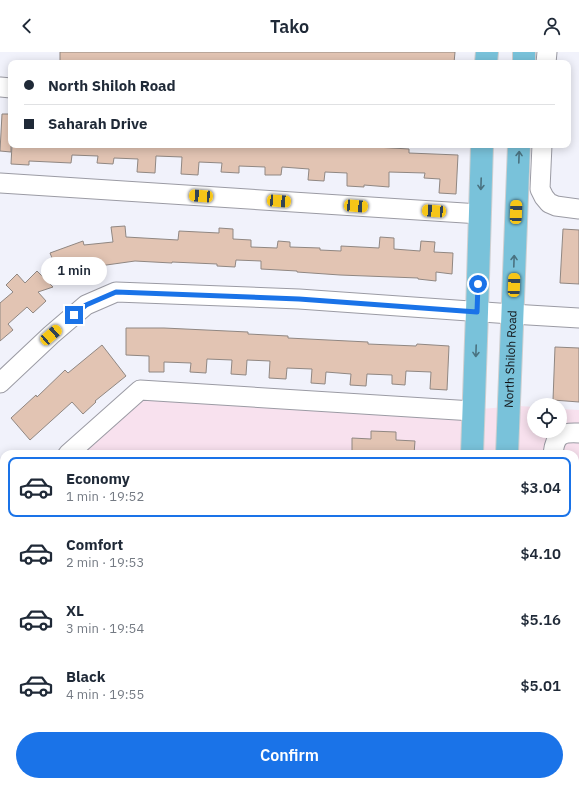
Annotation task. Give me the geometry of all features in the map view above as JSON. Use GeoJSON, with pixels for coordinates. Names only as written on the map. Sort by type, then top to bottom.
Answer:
{"type":"FeatureCollection","features":[{"type":"Feature","properties":{"kind":"main road"},"geometry":{"type":"LineString","coordinates":[[472,450],[482,148]]}},
{"type":"Feature","properties":{"kind":"main road","name":"North Shiloh Road"},"geometry":{"type":"LineString","coordinates":[[507,450],[519,148]]}},
{"type":"Feature","properties":{"kind":"street"},"geometry":{"type":"LineString","coordinates":[[542,148],[540,189],[544,197],[549,203],[556,206],[579,209]]}},
{"type":"Feature","properties":{"kind":"street"},"geometry":{"type":"LineString","coordinates":[[0,182],[480,214]]}},
{"type":"Feature","properties":{"kind":"street"},"geometry":{"type":"LineString","coordinates":[[0,383],[51,335],[86,305],[116,292],[299,299],[579,318]]}},
{"type":"Feature","properties":{"kind":"street"},"geometry":{"type":"LineString","coordinates":[[72,450],[140,390],[473,411]]}},
{"type":"Feature","properties":{"kind":"street"},"geometry":{"type":"LineString","coordinates":[[553,450],[554,445],[559,437],[565,433],[579,433]]}},
{"type":"Feature","properties":{"kind":"shaded area"},"geometry":{"type":"Polygon","coordinates":[[[140,390],[466,410],[527,406],[527,438],[567,438],[567,409],[579,410],[579,450],[72,450],[140,390]]]}},
{"type":"Feature","properties":{"kind":"building"},"geometry":{"type":"Polygon","coordinates":[[[60,52],[455,52],[454,60],[60,60],[60,52]]]}},
{"type":"Feature","properties":{"kind":"building"},"geometry":{"type":"Polygon","coordinates":[[[2,114],[8,114],[8,148],[11,148],[11,152],[0,151],[2,114]]]}},
{"type":"Feature","properties":{"kind":"building"},"geometry":{"type":"Polygon","coordinates":[[[12,148],[392,148],[409,149],[409,153],[458,155],[456,194],[439,193],[440,179],[424,178],[425,173],[389,172],[389,187],[364,185],[364,187],[347,186],[347,173],[325,172],[324,181],[308,180],[309,169],[282,167],[281,175],[265,175],[265,167],[239,166],[239,173],[221,172],[222,163],[199,162],[198,175],[181,174],[182,157],[156,156],[155,173],[137,172],[138,159],[114,158],[113,164],[97,163],[98,156],[72,155],[71,163],[29,161],[29,165],[11,164],[12,148]]]}},
{"type":"Feature","properties":{"kind":"building"},"geometry":{"type":"Polygon","coordinates":[[[125,226],[126,237],[178,240],[179,231],[219,233],[219,228],[233,229],[233,239],[251,240],[251,247],[277,248],[278,241],[290,242],[290,247],[320,248],[320,250],[341,251],[341,246],[379,248],[380,237],[394,238],[394,249],[420,251],[421,241],[435,242],[434,252],[453,253],[452,274],[436,272],[436,281],[418,278],[340,275],[261,269],[261,261],[236,260],[235,267],[217,266],[217,264],[135,261],[92,267],[94,271],[62,283],[50,253],[83,241],[84,245],[113,242],[111,227],[125,226]]]}},
{"type":"Feature","properties":{"kind":"building"},"geometry":{"type":"Polygon","coordinates":[[[563,229],[579,230],[579,284],[560,283],[563,229]]]}},
{"type":"Feature","properties":{"kind":"building"},"geometry":{"type":"Polygon","coordinates":[[[37,271],[53,287],[38,292],[46,301],[33,313],[27,307],[8,324],[13,330],[0,341],[0,303],[13,292],[6,285],[17,274],[25,283],[37,271]]]}},
{"type":"Feature","properties":{"kind":"building"},"geometry":{"type":"Polygon","coordinates":[[[126,328],[164,328],[248,332],[248,334],[288,336],[288,338],[368,342],[368,344],[416,346],[417,344],[449,346],[447,390],[430,389],[431,372],[406,371],[405,385],[392,384],[392,375],[367,374],[366,386],[350,385],[351,374],[326,372],[325,384],[311,383],[312,369],[287,368],[286,379],[269,378],[270,361],[247,360],[246,375],[231,374],[232,360],[207,359],[206,373],[190,372],[191,363],[164,362],[164,372],[149,372],[149,356],[126,355],[126,328]]]}},
{"type":"Feature","properties":{"kind":"building"},"geometry":{"type":"Polygon","coordinates":[[[102,345],[126,376],[95,401],[96,402],[83,414],[72,402],[30,440],[11,418],[36,395],[37,397],[65,370],[68,373],[102,345]]]}},
{"type":"Feature","properties":{"kind":"building"},"geometry":{"type":"Polygon","coordinates":[[[555,347],[579,348],[579,402],[567,401],[567,398],[553,398],[555,347]]]}},
{"type":"Feature","properties":{"kind":"building"},"geometry":{"type":"Polygon","coordinates":[[[371,431],[396,432],[396,440],[415,441],[414,450],[352,450],[352,438],[371,439],[371,431]]]}},
{"type":"Feature","properties":{"kind":"route"},"geometry":{"type":"LineString","coordinates":[[74,315],[86,305],[116,292],[299,299],[477,312],[478,284]]}}]}
